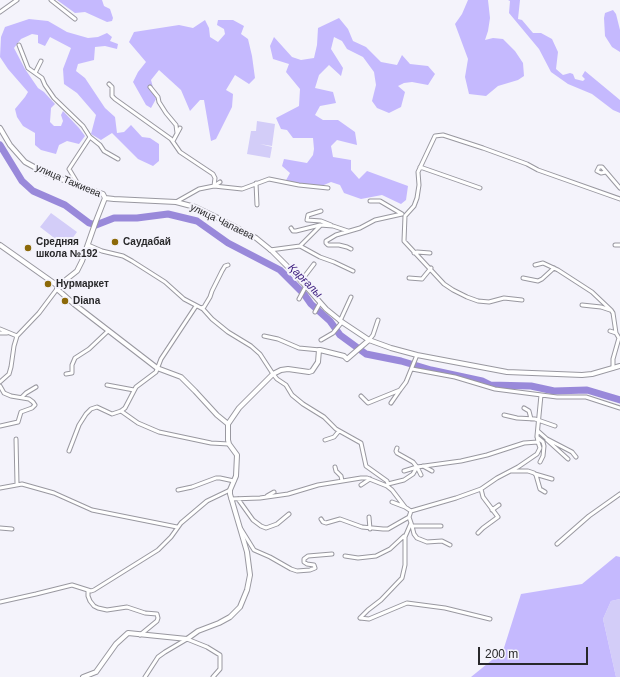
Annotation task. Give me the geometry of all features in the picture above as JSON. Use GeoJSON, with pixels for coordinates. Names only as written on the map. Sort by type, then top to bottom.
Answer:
{"type":"FeatureCollection","features":[{"type":"Feature","properties":{"kind":"street"},"geometry":{"type":"LineString","coordinates":[[0,12],[17,0]]}},
{"type":"Feature","properties":{"kind":"street"},"geometry":{"type":"LineString","coordinates":[[51,0],[75,19]]}},
{"type":"Feature","properties":{"kind":"street"},"geometry":{"type":"LineString","coordinates":[[19,45],[26,64],[42,78],[54,98],[83,126],[90,137],[100,145],[104,151],[118,159]]}},
{"type":"Feature","properties":{"kind":"street"},"geometry":{"type":"LineString","coordinates":[[35,73],[41,61]]}},
{"type":"Feature","properties":{"kind":"street"},"geometry":{"type":"LineString","coordinates":[[109,84],[112,87],[112,96],[115,99],[173,141],[180,152],[213,174],[215,178],[214,186]]}},
{"type":"Feature","properties":{"kind":"street"},"geometry":{"type":"LineString","coordinates":[[150,87],[158,97],[159,102],[166,113],[176,125],[177,133]]}},
{"type":"Feature","properties":{"kind":"street","name":"улица Тажиева"},"geometry":{"type":"LineString","coordinates":[[0,128],[10,145],[25,162],[47,174],[102,194],[105,198]]}},
{"type":"Feature","properties":{"kind":"street"},"geometry":{"type":"LineString","coordinates":[[173,141],[180,128]]}},
{"type":"Feature","properties":{"kind":"street"},"geometry":{"type":"LineString","coordinates":[[350,249],[347,247],[331,245],[326,243],[326,241],[348,231],[360,228],[375,220],[404,215],[414,206],[418,198],[418,172],[435,136],[443,135],[527,164],[538,170],[620,199]]}},
{"type":"Feature","properties":{"kind":"street"},"geometry":{"type":"LineString","coordinates":[[78,184],[69,169],[90,137]]}},
{"type":"Feature","properties":{"kind":"street"},"geometry":{"type":"LineString","coordinates":[[420,167],[480,188]]}},
{"type":"Feature","properties":{"kind":"street"},"geometry":{"type":"LineString","coordinates":[[606,172],[620,188]]}},
{"type":"Feature","properties":{"kind":"street"},"geometry":{"type":"LineString","coordinates":[[214,186],[242,189],[269,179],[304,186],[328,188]]}},
{"type":"Feature","properties":{"kind":"street"},"geometry":{"type":"LineString","coordinates":[[176,202],[199,190],[214,186],[220,182]]}},
{"type":"Feature","properties":{"kind":"street"},"geometry":{"type":"LineString","coordinates":[[256,184],[257,205]]}},
{"type":"Feature","properties":{"kind":"street"},"geometry":{"type":"LineString","coordinates":[[0,382],[10,373],[14,346],[18,336],[39,313],[58,288],[76,271],[82,261],[105,198]]}},
{"type":"Feature","properties":{"kind":"street","name":"улица Чапаева"},"geometry":{"type":"LineString","coordinates":[[105,198],[176,202],[195,207],[218,218],[256,238],[301,281],[319,305],[341,322],[369,340],[391,348],[507,372],[582,375],[597,373],[620,366]]}},
{"type":"Feature","properties":{"kind":"street"},"geometry":{"type":"LineString","coordinates":[[370,202],[380,201],[404,215]]}},
{"type":"Feature","properties":{"kind":"street"},"geometry":{"type":"LineString","coordinates":[[321,211],[308,214],[306,220],[321,221],[348,231]]}},
{"type":"Feature","properties":{"kind":"street"},"geometry":{"type":"LineString","coordinates":[[404,215],[404,241],[414,253],[431,268],[444,284],[453,290],[478,301],[489,302],[504,298],[522,300]]}},
{"type":"Feature","properties":{"kind":"street"},"geometry":{"type":"LineString","coordinates":[[300,246],[320,225]]}},
{"type":"Feature","properties":{"kind":"street"},"geometry":{"type":"LineString","coordinates":[[291,228],[293,231],[296,231],[320,225],[333,226]]}},
{"type":"Feature","properties":{"kind":"street"},"geometry":{"type":"LineString","coordinates":[[0,245],[58,288],[108,331],[157,368],[181,377],[217,416],[228,424]]}},
{"type":"Feature","properties":{"kind":"street"},"geometry":{"type":"LineString","coordinates":[[88,245],[122,256],[132,261],[165,282],[184,299],[201,308],[228,332],[248,343],[260,354],[273,374],[277,379],[286,385],[292,395],[339,431],[361,443],[366,466],[387,482],[405,507]]}},
{"type":"Feature","properties":{"kind":"street"},"geometry":{"type":"LineString","coordinates":[[615,245],[620,245]]}},
{"type":"Feature","properties":{"kind":"street"},"geometry":{"type":"LineString","coordinates":[[270,250],[300,246],[308,249],[313,254],[353,271]]}},
{"type":"Feature","properties":{"kind":"street"},"geometry":{"type":"LineString","coordinates":[[414,253],[430,254]]}},
{"type":"Feature","properties":{"kind":"street"},"geometry":{"type":"LineString","coordinates":[[535,265],[543,263],[554,268],[592,292],[612,310],[616,333],[620,338],[613,359],[613,368]]}},
{"type":"Feature","properties":{"kind":"street"},"geometry":{"type":"LineString","coordinates":[[301,281],[314,264]]}},
{"type":"Feature","properties":{"kind":"street"},"geometry":{"type":"LineString","coordinates":[[201,308],[204,307],[222,271],[225,266],[228,265]]}},
{"type":"Feature","properties":{"kind":"street"},"geometry":{"type":"LineString","coordinates":[[409,278],[422,279],[431,268]]}},
{"type":"Feature","properties":{"kind":"street"},"geometry":{"type":"LineString","coordinates":[[523,278],[538,281],[554,268]]}},
{"type":"Feature","properties":{"kind":"street"},"geometry":{"type":"LineString","coordinates":[[299,299],[305,288]]}},
{"type":"Feature","properties":{"kind":"street"},"geometry":{"type":"LineString","coordinates":[[321,340],[338,328],[351,297]]}},
{"type":"Feature","properties":{"kind":"street"},"geometry":{"type":"LineString","coordinates":[[315,312],[319,305]]}},
{"type":"Feature","properties":{"kind":"street"},"geometry":{"type":"LineString","coordinates":[[582,305],[612,310]]}},
{"type":"Feature","properties":{"kind":"street"},"geometry":{"type":"LineString","coordinates":[[69,450],[79,425],[91,409],[97,407],[112,414],[121,411],[127,405],[134,390],[156,372],[161,359],[196,306]]}},
{"type":"Feature","properties":{"kind":"street"},"geometry":{"type":"LineString","coordinates":[[264,336],[278,339],[299,348],[320,350],[347,358],[369,340],[373,335],[378,320]]}},
{"type":"Feature","properties":{"kind":"street"},"geometry":{"type":"LineString","coordinates":[[0,329],[18,336]]}},
{"type":"Feature","properties":{"kind":"street"},"geometry":{"type":"LineString","coordinates":[[66,374],[72,373],[72,365],[75,358],[89,349],[108,331]]}},
{"type":"Feature","properties":{"kind":"street"},"geometry":{"type":"LineString","coordinates":[[610,331],[616,333]]}},
{"type":"Feature","properties":{"kind":"street"},"geometry":{"type":"LineString","coordinates":[[0,333],[8,333]]}},
{"type":"Feature","properties":{"kind":"street"},"geometry":{"type":"LineString","coordinates":[[145,677],[158,657],[198,632],[212,627],[230,617],[240,607],[244,599],[250,574],[247,552],[231,499],[230,490],[236,472],[237,455],[229,444],[227,435],[228,424],[239,408],[273,374],[281,370],[288,369],[309,372],[314,369],[318,362],[320,350]]}},
{"type":"Feature","properties":{"kind":"street"},"geometry":{"type":"LineString","coordinates":[[391,403],[406,382],[417,354]]}},
{"type":"Feature","properties":{"kind":"street"},"geometry":{"type":"LineString","coordinates":[[412,368],[455,377],[495,389],[557,397],[586,396],[620,408]]}},
{"type":"Feature","properties":{"kind":"street"},"geometry":{"type":"LineString","coordinates":[[107,385],[134,390]]}},
{"type":"Feature","properties":{"kind":"street"},"geometry":{"type":"LineString","coordinates":[[0,386],[7,395],[22,397],[31,400],[34,403],[34,406],[21,412],[18,422],[0,426]]}},
{"type":"Feature","properties":{"kind":"street"},"geometry":{"type":"LineString","coordinates":[[22,397],[36,387]]}},
{"type":"Feature","properties":{"kind":"street"},"geometry":{"type":"LineString","coordinates":[[361,396],[368,403],[400,390]]}},
{"type":"Feature","properties":{"kind":"street"},"geometry":{"type":"LineString","coordinates":[[392,502],[411,511],[431,506],[481,489],[537,454],[540,445],[537,437],[541,395]]}},
{"type":"Feature","properties":{"kind":"street"},"geometry":{"type":"LineString","coordinates":[[524,408],[529,411],[531,419]]}},
{"type":"Feature","properties":{"kind":"street"},"geometry":{"type":"LineString","coordinates":[[121,411],[138,423],[159,432],[211,443],[229,444]]}},
{"type":"Feature","properties":{"kind":"street"},"geometry":{"type":"LineString","coordinates":[[504,415],[539,420],[555,426]]}},
{"type":"Feature","properties":{"kind":"street"},"geometry":{"type":"LineString","coordinates":[[325,440],[334,437],[339,431]]}},
{"type":"Feature","properties":{"kind":"street"},"geometry":{"type":"LineString","coordinates":[[538,431],[568,459]]}},
{"type":"Feature","properties":{"kind":"street"},"geometry":{"type":"LineString","coordinates":[[537,437],[543,442],[544,446],[543,456],[540,462]]}},
{"type":"Feature","properties":{"kind":"street"},"geometry":{"type":"LineString","coordinates":[[544,437],[572,452],[576,457]]}},
{"type":"Feature","properties":{"kind":"street"},"geometry":{"type":"LineString","coordinates":[[16,439],[17,484]]}},
{"type":"Feature","properties":{"kind":"street"},"geometry":{"type":"LineString","coordinates":[[404,471],[423,466],[461,461],[524,443],[538,442]]}},
{"type":"Feature","properties":{"kind":"street"},"geometry":{"type":"LineString","coordinates":[[397,448],[397,453],[413,462],[421,475]]}},
{"type":"Feature","properties":{"kind":"street"},"geometry":{"type":"LineString","coordinates":[[423,466],[432,470]]}},
{"type":"Feature","properties":{"kind":"street"},"geometry":{"type":"LineString","coordinates":[[335,467],[336,471],[341,476],[342,481]]}},
{"type":"Feature","properties":{"kind":"street"},"geometry":{"type":"LineString","coordinates":[[231,499],[288,494],[318,485],[356,478],[370,479],[388,485],[404,480],[413,474],[417,468]]}},
{"type":"Feature","properties":{"kind":"street"},"geometry":{"type":"LineString","coordinates":[[511,471],[528,471],[552,480]]}},
{"type":"Feature","properties":{"kind":"street"},"geometry":{"type":"LineString","coordinates":[[535,474],[540,489],[545,492]]}},
{"type":"Feature","properties":{"kind":"street"},"geometry":{"type":"LineString","coordinates":[[178,490],[216,478],[234,481]]}},
{"type":"Feature","properties":{"kind":"street"},"geometry":{"type":"LineString","coordinates":[[361,485],[370,479]]}},
{"type":"Feature","properties":{"kind":"street"},"geometry":{"type":"LineString","coordinates":[[0,488],[22,484],[54,493],[92,510],[177,527]]}},
{"type":"Feature","properties":{"kind":"street"},"geometry":{"type":"LineString","coordinates":[[478,533],[498,517],[484,498],[481,489]]}},
{"type":"Feature","properties":{"kind":"street"},"geometry":{"type":"LineString","coordinates":[[0,602],[43,593],[72,584],[91,591],[102,586],[158,550],[171,537],[177,527],[207,501],[230,490]]}},
{"type":"Feature","properties":{"kind":"street"},"geometry":{"type":"LineString","coordinates":[[266,497],[274,492]]}},
{"type":"Feature","properties":{"kind":"street"},"geometry":{"type":"LineString","coordinates":[[557,544],[589,516],[620,494]]}},
{"type":"Feature","properties":{"kind":"street"},"geometry":{"type":"LineString","coordinates":[[238,499],[250,516],[258,524],[266,528],[277,524],[289,514]]}},
{"type":"Feature","properties":{"kind":"street"},"geometry":{"type":"LineString","coordinates":[[492,510],[499,505]]}},
{"type":"Feature","properties":{"kind":"street"},"geometry":{"type":"LineString","coordinates":[[411,511],[409,517],[415,536],[427,542],[442,541],[450,545]]}},
{"type":"Feature","properties":{"kind":"street"},"geometry":{"type":"LineString","coordinates":[[369,517],[370,528]]}},
{"type":"Feature","properties":{"kind":"street"},"geometry":{"type":"LineString","coordinates":[[321,519],[326,523],[340,519],[362,527],[388,529],[409,517]]}},
{"type":"Feature","properties":{"kind":"street"},"geometry":{"type":"LineString","coordinates":[[411,525],[441,526]]}},
{"type":"Feature","properties":{"kind":"street"},"geometry":{"type":"LineString","coordinates":[[411,525],[404,541],[405,565],[402,578],[381,600],[360,618],[369,619],[406,603],[445,608],[490,619]]}},
{"type":"Feature","properties":{"kind":"street"},"geometry":{"type":"LineString","coordinates":[[0,528],[12,529]]}},
{"type":"Feature","properties":{"kind":"street"},"geometry":{"type":"LineString","coordinates":[[240,528],[254,550],[297,571],[315,568],[314,565],[304,562],[308,556],[332,554]]}},
{"type":"Feature","properties":{"kind":"street"},"geometry":{"type":"LineString","coordinates":[[345,556],[358,558],[376,556],[390,549],[406,534]]}},
{"type":"Feature","properties":{"kind":"street"},"geometry":{"type":"LineString","coordinates":[[88,590],[90,601],[98,608],[107,610],[127,607],[145,613],[157,614],[157,620],[140,635]]}},
{"type":"Feature","properties":{"kind":"street"},"geometry":{"type":"LineString","coordinates":[[83,677],[96,672],[116,644],[128,634],[188,639],[207,647],[220,655],[220,669],[213,677]]}},
{"type":"Feature","properties":{"kind":"shaded area"},"geometry":{"type":"Polygon","coordinates":[[[57,0],[102,0],[104,6],[110,9],[113,18],[112,21],[107,22],[85,12],[75,13],[57,0]]]}},
{"type":"Feature","properties":{"kind":"shaded area"},"geometry":{"type":"Polygon","coordinates":[[[468,0],[488,0],[490,18],[485,40],[493,38],[503,39],[515,51],[523,63],[524,76],[518,80],[498,86],[486,96],[469,94],[465,77],[468,59],[455,24],[462,14],[468,0]]]}},
{"type":"Feature","properties":{"kind":"shaded area"},"geometry":{"type":"Polygon","coordinates":[[[508,0],[520,0],[518,19],[522,20],[533,33],[541,33],[552,39],[558,52],[556,69],[563,75],[570,73],[573,74],[575,79],[583,81],[585,79],[582,76],[585,71],[620,100],[620,113],[613,110],[592,94],[568,84],[551,72],[539,49],[509,13],[510,1],[508,0]]]}},
{"type":"Feature","properties":{"kind":"shaded area"},"geometry":{"type":"Polygon","coordinates":[[[613,10],[616,14],[620,30],[620,52],[612,47],[605,36],[605,13],[613,10]]]}},
{"type":"Feature","properties":{"kind":"shaded area"},"geometry":{"type":"Polygon","coordinates":[[[339,18],[348,29],[353,41],[366,47],[381,62],[397,65],[402,55],[410,64],[428,66],[435,74],[428,85],[412,82],[404,83],[398,86],[405,92],[401,107],[389,113],[377,108],[372,101],[376,85],[374,72],[363,57],[347,49],[342,41],[334,37],[331,49],[343,68],[341,76],[329,65],[319,75],[315,88],[333,92],[336,103],[320,106],[315,115],[323,120],[338,120],[355,132],[357,145],[337,140],[331,146],[333,157],[351,160],[351,170],[359,179],[367,171],[408,186],[406,200],[401,204],[382,195],[361,199],[344,193],[340,185],[331,182],[319,187],[285,182],[290,173],[282,166],[284,159],[307,163],[313,155],[313,138],[293,138],[287,130],[281,129],[276,118],[299,106],[300,89],[286,72],[289,64],[273,59],[270,46],[274,37],[292,57],[301,60],[314,58],[317,45],[318,28],[339,18]]]}},
{"type":"Feature","properties":{"kind":"shaded area"},"geometry":{"type":"Polygon","coordinates":[[[29,19],[48,21],[67,32],[88,38],[98,37],[107,33],[112,37],[110,41],[118,44],[117,49],[105,46],[95,47],[94,60],[78,64],[76,71],[85,78],[105,108],[115,117],[117,133],[124,132],[131,125],[142,137],[150,138],[159,144],[159,161],[153,166],[138,159],[112,133],[101,140],[91,134],[96,115],[77,93],[64,84],[63,69],[71,48],[50,37],[45,46],[38,43],[38,35],[32,34],[21,39],[14,48],[25,69],[38,88],[55,104],[51,108],[50,122],[54,126],[61,126],[63,121],[61,115],[63,111],[85,136],[79,144],[67,141],[59,145],[56,154],[41,150],[35,145],[35,133],[23,126],[17,117],[15,109],[28,92],[8,69],[0,57],[1,37],[5,27],[29,19]]]}},
{"type":"Feature","properties":{"kind":"shaded area"},"geometry":{"type":"Polygon","coordinates":[[[205,20],[209,28],[210,37],[218,42],[225,34],[224,29],[217,25],[218,20],[233,20],[244,26],[241,34],[248,39],[255,78],[249,84],[235,75],[226,90],[233,94],[232,107],[216,139],[211,141],[204,100],[200,100],[190,111],[181,90],[159,70],[151,80],[156,99],[151,108],[146,105],[133,82],[138,72],[146,62],[129,42],[134,32],[179,25],[193,28],[205,20]]]}},
{"type":"Feature","properties":{"kind":"shaded area"},"geometry":{"type":"Polygon","coordinates":[[[257,121],[275,124],[272,146],[260,144],[272,147],[270,158],[247,154],[251,131],[256,131],[257,121]]]}},
{"type":"Feature","properties":{"kind":"shaded area"},"geometry":{"type":"Polygon","coordinates":[[[51,213],[77,232],[66,247],[40,227],[51,213]]]}},
{"type":"Feature","properties":{"kind":"shaded area"},"geometry":{"type":"Polygon","coordinates":[[[616,556],[620,557],[620,599],[611,601],[603,619],[616,677],[471,677],[503,651],[521,594],[582,584],[616,556]]]}},
{"type":"Feature","properties":{"kind":"shaded area"},"geometry":{"type":"Polygon","coordinates":[[[620,599],[620,677],[616,677],[603,619],[611,601],[620,599]]]}},
{"type":"Feature","properties":{"kind":"waterway","name":"Қарғалы"},"geometry":{"type":"LineString","coordinates":[[0,145],[22,181],[33,191],[65,205],[89,223],[96,225],[114,218],[137,218],[168,214],[197,221],[228,243],[280,270],[304,294],[311,304],[330,321],[340,335],[366,354],[482,381],[490,385],[531,386],[554,391],[587,390],[620,400]]}},
{"type":"Feature","properties":{"kind":"place","name":"Саудабай"},"geometry":{"type":"Point","coordinates":[115,242]}},
{"type":"Feature","properties":{"kind":"place","name":"Средняя школа №192"},"geometry":{"type":"Point","coordinates":[28,248]}},
{"type":"Feature","properties":{"kind":"place","name":"Нурмаркет"},"geometry":{"type":"Point","coordinates":[48,284]}},
{"type":"Feature","properties":{"kind":"place","name":"Diana"},"geometry":{"type":"Point","coordinates":[65,301]}}]}
